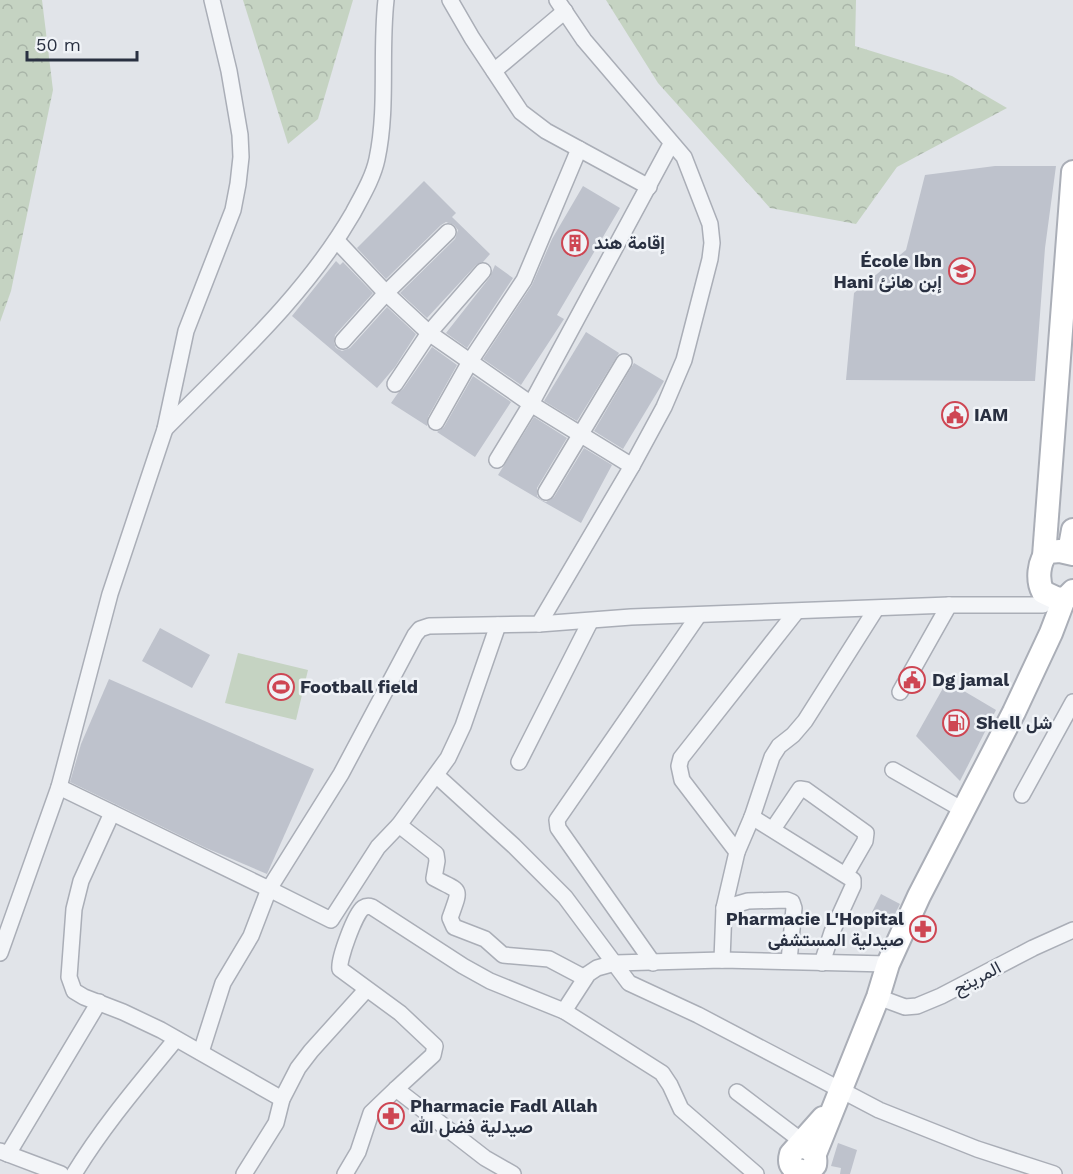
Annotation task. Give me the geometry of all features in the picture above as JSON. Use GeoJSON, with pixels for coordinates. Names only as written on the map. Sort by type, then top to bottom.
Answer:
{"type":"FeatureCollection","features":[{"type":"Feature","properties":{"kind":"main road"},"geometry":{"type":"LineString","coordinates":[[801,1163],[837,1099],[878,997],[888,964],[919,896],[1035,667],[1056,597],[1039,581],[1044,556],[1073,172]]}},
{"type":"Feature","properties":{"kind":"main road"},"geometry":{"type":"LineString","coordinates":[[1044,556],[1052,550],[1072,545]]}},
{"type":"Feature","properties":{"kind":"street"},"geometry":{"type":"LineString","coordinates":[[0,952],[60,787],[110,594],[165,429],[186,331],[233,210],[241,157],[240,135],[230,71],[212,0]]}},
{"type":"Feature","properties":{"kind":"street"},"geometry":{"type":"LineString","coordinates":[[165,429],[278,314],[336,241],[363,195],[376,162],[382,133],[382,56],[386,0]]}},
{"type":"Feature","properties":{"kind":"street"},"geometry":{"type":"LineString","coordinates":[[453,2],[521,112],[546,131],[649,187]]}},
{"type":"Feature","properties":{"kind":"street"},"geometry":{"type":"LineString","coordinates":[[494,70],[561,5],[584,40],[684,157],[710,224],[712,243],[678,377],[632,466],[539,624]]}},
{"type":"Feature","properties":{"kind":"street"},"geometry":{"type":"LineString","coordinates":[[497,460],[531,404],[671,144]]}},
{"type":"Feature","properties":{"kind":"street"},"geometry":{"type":"LineString","coordinates":[[436,422],[471,360],[524,280],[579,149]]}},
{"type":"Feature","properties":{"kind":"street"},"geometry":{"type":"LineString","coordinates":[[343,341],[386,293],[448,232]]}},
{"type":"Feature","properties":{"kind":"street"},"geometry":{"type":"LineString","coordinates":[[336,241],[386,293],[429,333],[471,360],[531,404],[632,466]]}},
{"type":"Feature","properties":{"kind":"street"},"geometry":{"type":"LineString","coordinates":[[395,384],[429,333],[483,270]]}},
{"type":"Feature","properties":{"kind":"street"},"geometry":{"type":"LineString","coordinates":[[546,492],[624,362]]}},
{"type":"Feature","properties":{"kind":"street"},"geometry":{"type":"LineString","coordinates":[[201,1052],[224,983],[251,936],[269,889],[341,774],[420,629],[437,625],[590,622],[631,617],[876,609],[1056,597]]}},
{"type":"Feature","properties":{"kind":"street"},"geometry":{"type":"LineString","coordinates":[[900,692],[949,605]]}},
{"type":"Feature","properties":{"kind":"street"},"geometry":{"type":"LineString","coordinates":[[722,960],[724,908],[737,852],[775,752],[805,721],[876,609]]}},
{"type":"Feature","properties":{"kind":"street"},"geometry":{"type":"LineString","coordinates":[[737,852],[682,780],[679,765],[681,758],[796,612]]}},
{"type":"Feature","properties":{"kind":"street"},"geometry":{"type":"LineString","coordinates":[[653,963],[558,828],[557,820],[699,616]]}},
{"type":"Feature","properties":{"kind":"street"},"geometry":{"type":"LineString","coordinates":[[519,762],[590,622]]}},
{"type":"Feature","properties":{"kind":"street"},"geometry":{"type":"LineString","coordinates":[[60,787],[331,920],[378,847],[399,825],[448,758],[459,736],[498,625]]}},
{"type":"Feature","properties":{"kind":"street"},"geometry":{"type":"LineString","coordinates":[[1022,795],[1073,702]]}},
{"type":"Feature","properties":{"kind":"street"},"geometry":{"type":"LineString","coordinates":[[893,770],[963,810]]}},
{"type":"Feature","properties":{"kind":"street"},"geometry":{"type":"LineString","coordinates":[[436,775],[565,897],[625,979],[634,986],[698,1015],[837,1099],[893,1116],[977,1149],[1054,1174]]}},
{"type":"Feature","properties":{"kind":"street"},"geometry":{"type":"LineString","coordinates":[[773,829],[800,789],[806,790],[866,833],[865,841],[846,874]]}},
{"type":"Feature","properties":{"kind":"street"},"geometry":{"type":"LineString","coordinates":[[112,813],[81,881],[74,909],[69,977],[74,991],[176,1039],[282,1099]]}},
{"type":"Feature","properties":{"kind":"street"},"geometry":{"type":"LineString","coordinates":[[752,817],[853,880],[853,886],[832,932],[822,963]]}},
{"type":"Feature","properties":{"kind":"street"},"geometry":{"type":"LineString","coordinates":[[399,825],[436,854],[438,861],[434,878],[457,890],[458,895],[450,918],[454,927],[485,939],[503,955],[549,959],[585,978]]}},
{"type":"Feature","properties":{"kind":"street"},"geometry":{"type":"LineString","coordinates":[[724,908],[748,901],[787,900],[792,902],[794,908],[789,961]]}},
{"type":"Feature","properties":{"kind":"street"},"geometry":{"type":"LineString","coordinates":[[345,1174],[358,1152],[371,1113],[433,1056],[435,1046],[400,1013],[342,972],[339,966],[352,928],[362,909],[368,906],[490,981],[564,1011],[662,1073],[681,1109],[756,1174]]}},
{"type":"Feature","properties":{"kind":"street","name":"المريتح"},"geometry":{"type":"LineString","coordinates":[[878,997],[905,1007],[917,1006],[1073,930]]}},
{"type":"Feature","properties":{"kind":"street"},"geometry":{"type":"LineString","coordinates":[[564,1011],[585,978],[597,968],[615,963],[722,960],[888,964]]}},
{"type":"Feature","properties":{"kind":"street"},"geometry":{"type":"LineString","coordinates":[[244,1174],[276,1123],[282,1099],[293,1076],[311,1051],[366,990]]}},
{"type":"Feature","properties":{"kind":"street"},"geometry":{"type":"LineString","coordinates":[[61,1174],[4,1152],[99,1002]]}},
{"type":"Feature","properties":{"kind":"street"},"geometry":{"type":"LineString","coordinates":[[74,1174],[121,1106],[176,1039]]}},
{"type":"Feature","properties":{"kind":"street"},"geometry":{"type":"LineString","coordinates":[[396,1089],[485,1158],[513,1174]]}},
{"type":"Feature","properties":{"kind":"street"},"geometry":{"type":"LineString","coordinates":[[737,1092],[801,1163]]}},
{"type":"Feature","properties":{"kind":"green space"},"geometry":{"type":"Polygon","coordinates":[[[0,0],[42,0],[53,90],[11,291],[0,322],[0,0]]]}},
{"type":"Feature","properties":{"kind":"green space"},"geometry":{"type":"Polygon","coordinates":[[[243,0],[353,0],[318,119],[288,144],[243,0]]]}},
{"type":"Feature","properties":{"kind":"green space"},"geometry":{"type":"Polygon","coordinates":[[[606,0],[856,0],[855,46],[952,76],[1007,108],[897,167],[856,224],[770,208],[658,83],[606,0]]]}},
{"type":"Feature","properties":{"kind":"green space"},"geometry":{"type":"Polygon","coordinates":[[[238,653],[308,670],[296,720],[225,703],[238,653]]]}},
{"type":"Feature","properties":{"kind":"building","name":"École Ibn Hani إبن هانئ"},"geometry":{"type":"Polygon","coordinates":[[[995,166],[1056,166],[1045,248],[1035,381],[846,380],[854,293],[906,250],[925,175],[995,166]]]}},
{"type":"Feature","properties":{"kind":"building"},"geometry":{"type":"Polygon","coordinates":[[[424,181],[456,213],[452,217],[490,254],[483,262],[476,265],[427,318],[400,293],[455,239],[458,230],[454,225],[446,222],[441,225],[386,279],[357,248],[424,181]]]}},
{"type":"Feature","properties":{"kind":"building"},"geometry":{"type":"Polygon","coordinates":[[[583,186],[620,208],[557,315],[564,319],[521,385],[483,359],[532,285],[552,239],[583,186]]]}},
{"type":"Feature","properties":{"kind":"building"},"geometry":{"type":"Polygon","coordinates":[[[336,261],[340,265],[343,262],[373,293],[335,335],[336,348],[342,351],[350,348],[387,307],[416,334],[395,367],[377,388],[292,316],[336,261]]]}},
{"type":"Feature","properties":{"kind":"building"},"geometry":{"type":"Polygon","coordinates":[[[495,265],[513,278],[467,348],[446,333],[490,277],[495,265]]]}},
{"type":"Feature","properties":{"kind":"building"},"geometry":{"type":"Polygon","coordinates":[[[586,332],[619,353],[577,421],[544,401],[586,332]]]}},
{"type":"Feature","properties":{"kind":"building"},"geometry":{"type":"Polygon","coordinates":[[[432,347],[457,365],[428,417],[427,426],[391,403],[432,347]]]}},
{"type":"Feature","properties":{"kind":"building"},"geometry":{"type":"Polygon","coordinates":[[[634,363],[664,381],[623,449],[594,431],[634,363]]]}},
{"type":"Feature","properties":{"kind":"building"},"geometry":{"type":"Polygon","coordinates":[[[473,376],[511,402],[475,457],[437,432],[444,427],[473,376]]]}},
{"type":"Feature","properties":{"kind":"building"},"geometry":{"type":"Polygon","coordinates":[[[534,417],[567,438],[537,488],[537,496],[541,500],[546,502],[554,497],[584,448],[612,465],[581,523],[542,501],[498,475],[534,417]]]}},
{"type":"Feature","properties":{"kind":"building"},"geometry":{"type":"Polygon","coordinates":[[[160,628],[210,655],[192,688],[142,661],[160,628]]]}},
{"type":"Feature","properties":{"kind":"building"},"geometry":{"type":"Polygon","coordinates":[[[109,679],[314,769],[267,874],[206,848],[70,782],[81,744],[109,679]]]}},
{"type":"Feature","properties":{"kind":"building","name":"Shell شل"},"geometry":{"type":"Polygon","coordinates":[[[947,681],[996,710],[960,781],[916,736],[947,681]]]}},
{"type":"Feature","properties":{"kind":"building"},"geometry":{"type":"Polygon","coordinates":[[[881,894],[900,904],[891,922],[872,912],[881,894]]]}},
{"type":"Feature","properties":{"kind":"building"},"geometry":{"type":"Polygon","coordinates":[[[838,1143],[857,1150],[850,1174],[840,1174],[841,1168],[831,1166],[838,1143]]]}},
{"type":"Feature","properties":{"kind":"place","name":"إقامة هند"},"geometry":{"type":"Point","coordinates":[575,243]}},
{"type":"Feature","properties":{"kind":"place","name":"École Ibn Hani إبن هانئ"},"geometry":{"type":"Point","coordinates":[962,271]}},
{"type":"Feature","properties":{"kind":"place","name":"IAM"},"geometry":{"type":"Point","coordinates":[955,415]}},
{"type":"Feature","properties":{"kind":"place","name":"Dg jamal"},"geometry":{"type":"Point","coordinates":[912,680]}},
{"type":"Feature","properties":{"kind":"place","name":"Football field"},"geometry":{"type":"Point","coordinates":[281,687]}},
{"type":"Feature","properties":{"kind":"place","name":"Shell شل"},"geometry":{"type":"Point","coordinates":[956,723]}},
{"type":"Feature","properties":{"kind":"place","name":"Pharmacie L'Hopital صيدلية المستشفى"},"geometry":{"type":"Point","coordinates":[923,929]}},
{"type":"Feature","properties":{"kind":"place","name":"Pharmacie Fadl Allah صيدلية فضل الله"},"geometry":{"type":"Point","coordinates":[391,1116]}}]}
